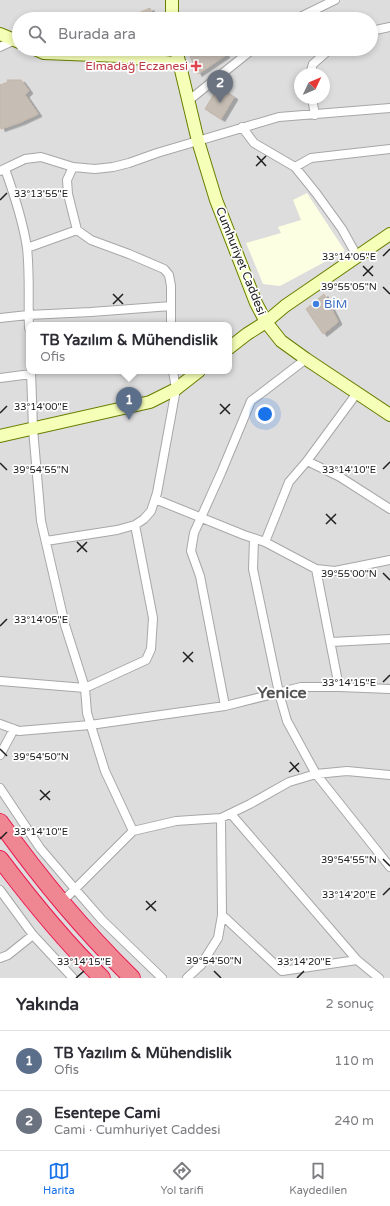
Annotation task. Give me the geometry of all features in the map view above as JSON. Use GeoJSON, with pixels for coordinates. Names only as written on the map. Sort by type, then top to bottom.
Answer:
{"type":"FeatureCollection","features":[{"type":"Feature","properties":{"kind":"highway"},"geometry":{"type":"LineString","coordinates":[[0,822],[29,862],[62,902],[108,955],[132,978]]}},
{"type":"Feature","properties":{"kind":"highway"},"geometry":{"type":"LineString","coordinates":[[0,859],[49,920],[102,978]]}},
{"type":"Feature","properties":{"kind":"street"},"geometry":{"type":"LineString","coordinates":[[172,0],[172,12]]}},
{"type":"Feature","properties":{"kind":"street"},"geometry":{"type":"LineString","coordinates":[[310,12],[335,0]]}},
{"type":"Feature","properties":{"kind":"street"},"geometry":{"type":"LineString","coordinates":[[378,30],[390,27]]}},
{"type":"Feature","properties":{"kind":"street"},"geometry":{"type":"LineString","coordinates":[[0,34],[12,39]]}},
{"type":"Feature","properties":{"kind":"street"},"geometry":{"type":"LineString","coordinates":[[0,47],[12,43]]}},
{"type":"Feature","properties":{"kind":"street"},"geometry":{"type":"LineString","coordinates":[[120,56],[180,64]]}},
{"type":"Feature","properties":{"kind":"street","name":"Cumhuriyet Caddesi"},"geometry":{"type":"LineString","coordinates":[[178,56],[198,141],[216,200],[256,302],[266,322],[281,341],[390,415]]}},
{"type":"Feature","properties":{"kind":"street"},"geometry":{"type":"LineString","coordinates":[[188,101],[244,56]]}},
{"type":"Feature","properties":{"kind":"street"},"geometry":{"type":"LineString","coordinates":[[312,68],[313,64],[322,56]]}},
{"type":"Feature","properties":{"kind":"street"},"geometry":{"type":"LineString","coordinates":[[313,104],[315,115]]}},
{"type":"Feature","properties":{"kind":"street"},"geometry":{"type":"LineString","coordinates":[[29,322],[29,284],[27,248],[16,200],[3,170],[25,159],[40,157],[74,167],[95,169],[113,167],[129,164],[198,141],[279,117],[390,108]]}},
{"type":"Feature","properties":{"kind":"street"},"geometry":{"type":"LineString","coordinates":[[242,128],[254,143],[295,167],[342,229],[357,256]]}},
{"type":"Feature","properties":{"kind":"street"},"geometry":{"type":"LineString","coordinates":[[295,167],[311,158],[390,149]]}},
{"type":"Feature","properties":{"kind":"street"},"geometry":{"type":"LineString","coordinates":[[74,167],[68,180],[68,194],[77,230],[91,240],[164,268],[169,275],[171,286],[171,322]]}},
{"type":"Feature","properties":{"kind":"street"},"geometry":{"type":"LineString","coordinates":[[27,248],[77,230]]}},
{"type":"Feature","properties":{"kind":"street"},"geometry":{"type":"LineString","coordinates":[[232,346],[266,322],[285,306],[390,234]]}},
{"type":"Feature","properties":{"kind":"street"},"geometry":{"type":"LineString","coordinates":[[0,318],[171,306]]}},
{"type":"Feature","properties":{"kind":"street"},"geometry":{"type":"LineString","coordinates":[[225,706],[200,576],[191,551],[194,534],[251,402],[284,378],[306,359]]}},
{"type":"Feature","properties":{"kind":"street"},"geometry":{"type":"LineString","coordinates":[[0,378],[26,373]]}},
{"type":"Feature","properties":{"kind":"street"},"geometry":{"type":"LineString","coordinates":[[31,374],[33,429],[41,521],[65,625],[86,688],[87,713],[90,725],[105,771],[132,831]]}},
{"type":"Feature","properties":{"kind":"street"},"geometry":{"type":"LineString","coordinates":[[46,541],[117,530],[135,525],[144,519],[151,510],[155,499],[176,389],[173,374]]}},
{"type":"Feature","properties":{"kind":"street"},"geometry":{"type":"LineString","coordinates":[[0,436],[150,402],[176,389],[195,374]]}},
{"type":"Feature","properties":{"kind":"street"},"geometry":{"type":"LineString","coordinates":[[265,542],[289,482],[307,461],[357,393]]}},
{"type":"Feature","properties":{"kind":"street"},"geometry":{"type":"LineString","coordinates":[[307,461],[340,477],[390,509]]}},
{"type":"Feature","properties":{"kind":"street"},"geometry":{"type":"LineString","coordinates":[[155,499],[254,539],[265,542],[316,569],[335,571],[390,560]]}},
{"type":"Feature","properties":{"kind":"street"},"geometry":{"type":"LineString","coordinates":[[0,681],[86,688],[146,660],[151,649],[153,618],[135,525]]}},
{"type":"Feature","properties":{"kind":"street"},"geometry":{"type":"LineString","coordinates":[[254,539],[253,569],[279,693],[287,721],[316,774],[390,867]]}},
{"type":"Feature","properties":{"kind":"street"},"geometry":{"type":"LineString","coordinates":[[316,569],[339,687]]}},
{"type":"Feature","properties":{"kind":"street"},"geometry":{"type":"LineString","coordinates":[[331,642],[390,639]]}},
{"type":"Feature","properties":{"kind":"street"},"geometry":{"type":"LineString","coordinates":[[0,724],[19,731],[90,725],[225,706],[301,687],[390,689]]}},
{"type":"Feature","properties":{"kind":"street"},"geometry":{"type":"LineString","coordinates":[[0,755],[14,729]]}},
{"type":"Feature","properties":{"kind":"street"},"geometry":{"type":"LineString","coordinates":[[62,902],[132,831],[176,822],[221,818],[289,782],[316,774],[347,771],[390,776]]}},
{"type":"Feature","properties":{"kind":"street"},"geometry":{"type":"LineString","coordinates":[[0,788],[40,848],[102,920],[162,978]]}},
{"type":"Feature","properties":{"kind":"street"},"geometry":{"type":"LineString","coordinates":[[231,814],[357,960],[379,978]]}},
{"type":"Feature","properties":{"kind":"street"},"geometry":{"type":"LineString","coordinates":[[187,978],[201,965],[218,938],[222,915],[221,818]]}},
{"type":"Feature","properties":{"kind":"street"},"geometry":{"type":"LineString","coordinates":[[0,890],[33,935],[73,978]]}},
{"type":"Feature","properties":{"kind":"street"},"geometry":{"type":"LineString","coordinates":[[222,915],[282,971],[357,960]]}},
{"type":"Feature","properties":{"kind":"street"},"geometry":{"type":"LineString","coordinates":[[0,958],[8,955],[33,935]]}},
{"type":"Feature","properties":{"kind":"shaded area"},"geometry":{"type":"Polygon","coordinates":[[[0,0],[390,0],[390,978],[0,978],[0,0]]]}},
{"type":"Feature","properties":{"kind":"shaded area"},"geometry":{"type":"Polygon","coordinates":[[[307,193],[345,251],[280,286],[263,284],[246,243],[281,233],[278,227],[301,220],[293,200],[307,193]]]}},
{"type":"Feature","properties":{"kind":"building"},"geometry":{"type":"Polygon","coordinates":[[[150,8],[151,12],[141,12],[150,8]]]}},
{"type":"Feature","properties":{"kind":"building"},"geometry":{"type":"Polygon","coordinates":[[[190,56],[225,56],[198,74],[190,56]]]}},
{"type":"Feature","properties":{"kind":"building"},"geometry":{"type":"Polygon","coordinates":[[[7,80],[21,80],[29,91],[25,95],[38,114],[1,129],[0,85],[8,82],[7,80]]]}},
{"type":"Feature","properties":{"kind":"building"},"geometry":{"type":"Polygon","coordinates":[[[218,87],[234,97],[221,119],[205,109],[218,87]]]}},
{"type":"Feature","properties":{"kind":"building"},"geometry":{"type":"Polygon","coordinates":[[[324,294],[338,322],[323,334],[306,309],[324,294]]]}},
{"type":"Feature","properties":{"kind":"place","name":"Elmadağ Eczanesi"},"geometry":{"type":"Point","coordinates":[196,66]}},
{"type":"Feature","properties":{"kind":"place","name":"Esentepe Cami"},"geometry":{"type":"Point","coordinates":[220,103]}},
{"type":"Feature","properties":{"kind":"place","name":"BİM"},"geometry":{"type":"Point","coordinates":[316,304]}},
{"type":"Feature","properties":{"kind":"place","name":"TB Yazılım & Mühendislik"},"geometry":{"type":"Point","coordinates":[129,420]}},
{"type":"Feature","properties":{"kind":"district","name":"Yenice"},"geometry":{"type":"Point","coordinates":[282,692]}}]}
